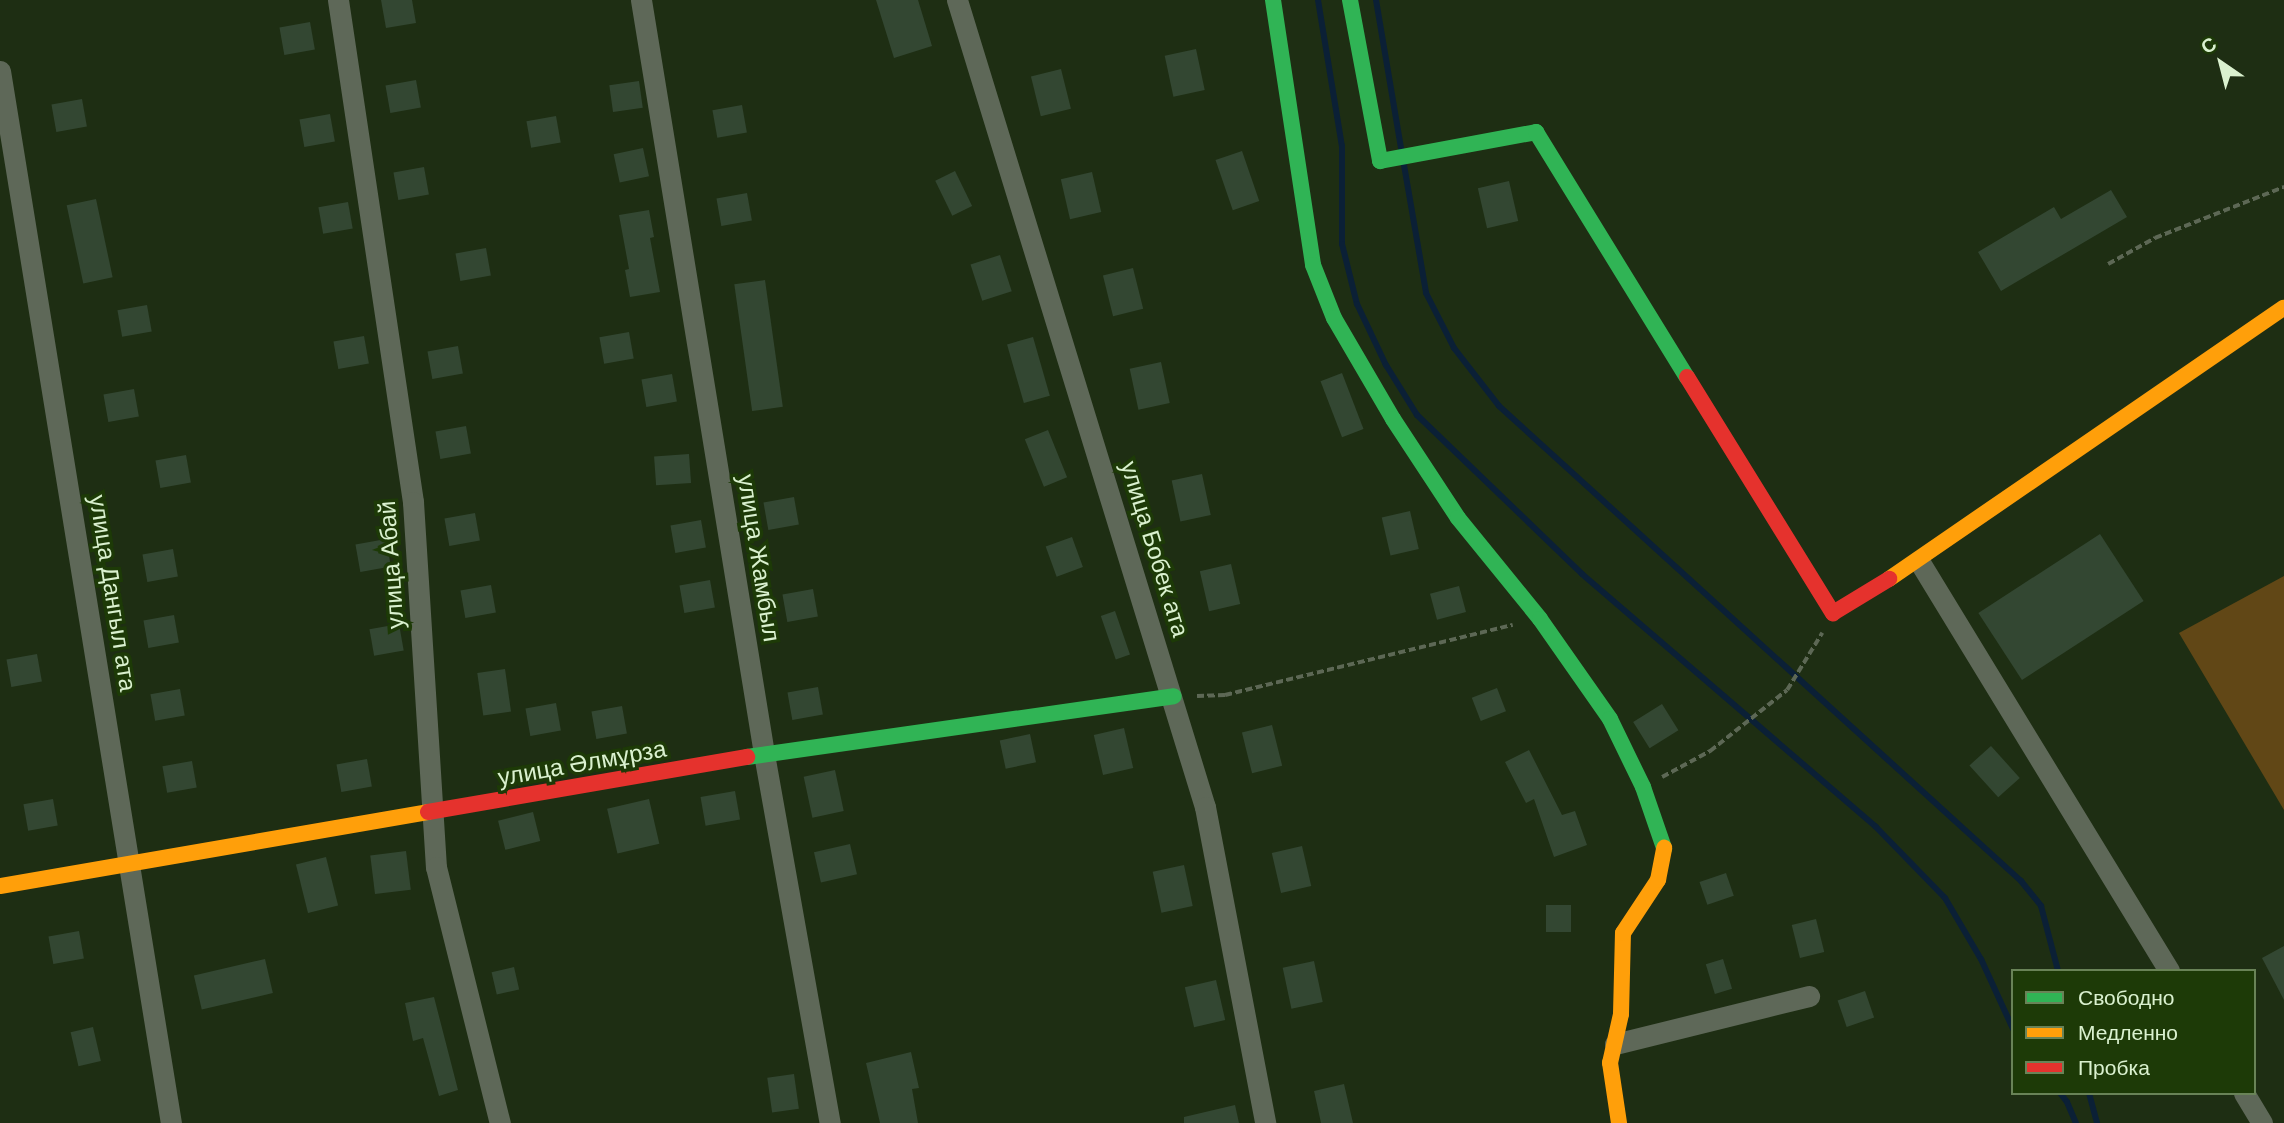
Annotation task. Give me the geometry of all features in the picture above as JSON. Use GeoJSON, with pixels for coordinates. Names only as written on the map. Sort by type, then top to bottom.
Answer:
{"type":"FeatureCollection","features":[{"type":"Feature","properties":{"kind":"street","name":"улица Абай"},"geometry":{"type":"LineString","coordinates":[[338,0],[414,502],[436,867],[500,1123]]}},
{"type":"Feature","properties":{"kind":"street","name":"улица Жамбыл"},"geometry":{"type":"LineString","coordinates":[[641,0],[764,754],[830,1123]]}},
{"type":"Feature","properties":{"kind":"street","name":"улица Бобек ата"},"geometry":{"type":"LineString","coordinates":[[957,0],[1174,696],[1205,807],[1265,1123]]}},
{"type":"Feature","properties":{"kind":"street"},"geometry":{"type":"LineString","coordinates":[[1273,0],[1314,265],[1334,318],[1393,419],[1458,518],[1540,619],[1610,719],[1643,787],[1664,849],[1658,880],[1623,933],[1621,1014],[1610,1063],[1619,1123]]}},
{"type":"Feature","properties":{"kind":"street"},"geometry":{"type":"LineString","coordinates":[[1350,0],[1380,161],[1536,132],[1833,613],[1919,561],[2284,308]]}},
{"type":"Feature","properties":{"kind":"street","name":"улица Дангыл ата"},"geometry":{"type":"LineString","coordinates":[[0,71],[171,1123]]}},
{"type":"Feature","properties":{"kind":"street"},"geometry":{"type":"LineString","coordinates":[[1919,561],[2168,969]]}},
{"type":"Feature","properties":{"kind":"street","name":"улица Әлмұрза"},"geometry":{"type":"LineString","coordinates":[[0,886],[764,754],[1174,696]]}},
{"type":"Feature","properties":{"kind":"street"},"geometry":{"type":"LineString","coordinates":[[1615,1044],[1809,996]]}},
{"type":"Feature","properties":{"kind":"street"},"geometry":{"type":"LineString","coordinates":[[2245,1095],[2262,1123]]}},
{"type":"Feature","properties":{"kind":"path"},"geometry":{"type":"LineString","coordinates":[[2108,264],[2155,238],[2284,187]]}},
{"type":"Feature","properties":{"kind":"path"},"geometry":{"type":"LineString","coordinates":[[1643,787],[1710,751],[1787,690],[1833,613]]}},
{"type":"Feature","properties":{"kind":"path"},"geometry":{"type":"LineString","coordinates":[[1174,696],[1225,695],[1540,619]]}},
{"type":"Feature","properties":{"kind":"shaded area"},"geometry":{"type":"Polygon","coordinates":[[[2284,576],[2284,810],[2179,633],[2284,576]]]}},
{"type":"Feature","properties":{"kind":"building"},"geometry":{"type":"Polygon","coordinates":[[[381,0],[412,0],[416,23],[386,28],[381,0]]]}},
{"type":"Feature","properties":{"kind":"building"},"geometry":{"type":"Polygon","coordinates":[[[876,0],[918,0],[932,46],[894,58],[876,0]]]}},
{"type":"Feature","properties":{"kind":"building"},"geometry":{"type":"Polygon","coordinates":[[[310,22],[315,50],[284,55],[279,27],[310,22]]]}},
{"type":"Feature","properties":{"kind":"building"},"geometry":{"type":"Polygon","coordinates":[[[1196,49],[1205,90],[1173,97],[1165,56],[1196,49]]]}},
{"type":"Feature","properties":{"kind":"building"},"geometry":{"type":"Polygon","coordinates":[[[1061,69],[1071,109],[1041,116],[1031,76],[1061,69]]]}},
{"type":"Feature","properties":{"kind":"building"},"geometry":{"type":"Polygon","coordinates":[[[416,80],[421,108],[390,113],[385,85],[416,80]]]}},
{"type":"Feature","properties":{"kind":"building"},"geometry":{"type":"Polygon","coordinates":[[[639,81],[643,108],[613,112],[609,85],[639,81]]]}},
{"type":"Feature","properties":{"kind":"building"},"geometry":{"type":"Polygon","coordinates":[[[82,99],[87,127],[56,132],[51,104],[82,99]]]}},
{"type":"Feature","properties":{"kind":"building"},"geometry":{"type":"Polygon","coordinates":[[[742,105],[747,133],[717,138],[712,110],[742,105]]]}},
{"type":"Feature","properties":{"kind":"building"},"geometry":{"type":"Polygon","coordinates":[[[330,114],[335,142],[304,147],[299,119],[330,114]]]}},
{"type":"Feature","properties":{"kind":"building"},"geometry":{"type":"Polygon","coordinates":[[[556,116],[561,143],[531,148],[526,121],[556,116]]]}},
{"type":"Feature","properties":{"kind":"building"},"geometry":{"type":"Polygon","coordinates":[[[643,148],[649,176],[620,183],[614,154],[643,148]]]}},
{"type":"Feature","properties":{"kind":"building"},"geometry":{"type":"Polygon","coordinates":[[[1242,151],[1259,201],[1233,210],[1216,160],[1242,151]]]}},
{"type":"Feature","properties":{"kind":"building"},"geometry":{"type":"Polygon","coordinates":[[[424,167],[429,195],[398,200],[393,172],[424,167]]]}},
{"type":"Feature","properties":{"kind":"building"},"geometry":{"type":"Polygon","coordinates":[[[955,171],[972,206],[952,216],[935,181],[955,171]]]}},
{"type":"Feature","properties":{"kind":"building"},"geometry":{"type":"Polygon","coordinates":[[[1092,172],[1101,212],[1070,219],[1061,179],[1092,172]]]}},
{"type":"Feature","properties":{"kind":"building"},"geometry":{"type":"Polygon","coordinates":[[[1509,181],[1518,221],[1487,228],[1478,188],[1509,181]]]}},
{"type":"Feature","properties":{"kind":"building"},"geometry":{"type":"Polygon","coordinates":[[[2111,190],[2127,217],[2001,291],[1978,252],[2054,207],[2061,219],[2111,190]]]}},
{"type":"Feature","properties":{"kind":"building"},"geometry":{"type":"Polygon","coordinates":[[[747,193],[752,221],[721,226],[716,198],[747,193]]]}},
{"type":"Feature","properties":{"kind":"building"},"geometry":{"type":"Polygon","coordinates":[[[96,199],[113,277],[83,283],[67,205],[96,199]]]}},
{"type":"Feature","properties":{"kind":"building"},"geometry":{"type":"Polygon","coordinates":[[[348,202],[353,229],[323,234],[318,207],[348,202]]]}},
{"type":"Feature","properties":{"kind":"building"},"geometry":{"type":"Polygon","coordinates":[[[649,210],[654,237],[650,238],[660,292],[630,297],[625,270],[629,269],[619,215],[649,210]]]}},
{"type":"Feature","properties":{"kind":"building"},"geometry":{"type":"Polygon","coordinates":[[[486,248],[491,276],[460,281],[455,253],[486,248]]]}},
{"type":"Feature","properties":{"kind":"building"},"geometry":{"type":"Polygon","coordinates":[[[1000,255],[1012,291],[982,301],[971,265],[1000,255]]]}},
{"type":"Feature","properties":{"kind":"building"},"geometry":{"type":"Polygon","coordinates":[[[1133,268],[1143,309],[1113,316],[1103,275],[1133,268]]]}},
{"type":"Feature","properties":{"kind":"building"},"geometry":{"type":"Polygon","coordinates":[[[765,280],[783,407],[752,411],[734,284],[765,280]]]}},
{"type":"Feature","properties":{"kind":"building"},"geometry":{"type":"Polygon","coordinates":[[[147,305],[152,332],[122,337],[117,310],[147,305]]]}},
{"type":"Feature","properties":{"kind":"building"},"geometry":{"type":"Polygon","coordinates":[[[629,332],[634,359],[604,364],[599,337],[629,332]]]}},
{"type":"Feature","properties":{"kind":"building"},"geometry":{"type":"Polygon","coordinates":[[[364,336],[369,364],[338,369],[333,341],[364,336]]]}},
{"type":"Feature","properties":{"kind":"building"},"geometry":{"type":"Polygon","coordinates":[[[1033,337],[1050,396],[1024,403],[1007,344],[1033,337]]]}},
{"type":"Feature","properties":{"kind":"building"},"geometry":{"type":"Polygon","coordinates":[[[458,346],[463,374],[432,379],[427,351],[458,346]]]}},
{"type":"Feature","properties":{"kind":"building"},"geometry":{"type":"Polygon","coordinates":[[[1161,362],[1170,403],[1138,410],[1130,369],[1161,362]]]}},
{"type":"Feature","properties":{"kind":"building"},"geometry":{"type":"Polygon","coordinates":[[[1342,373],[1364,429],[1342,437],[1321,381],[1342,373]]]}},
{"type":"Feature","properties":{"kind":"building"},"geometry":{"type":"Polygon","coordinates":[[[672,374],[677,402],[646,407],[641,379],[672,374]]]}},
{"type":"Feature","properties":{"kind":"building"},"geometry":{"type":"Polygon","coordinates":[[[134,389],[139,417],[108,422],[103,394],[134,389]]]}},
{"type":"Feature","properties":{"kind":"building"},"geometry":{"type":"Polygon","coordinates":[[[466,426],[471,454],[440,459],[435,431],[466,426]]]}},
{"type":"Feature","properties":{"kind":"building"},"geometry":{"type":"Polygon","coordinates":[[[1048,430],[1067,477],[1044,487],[1025,439],[1048,430]]]}},
{"type":"Feature","properties":{"kind":"building"},"geometry":{"type":"Polygon","coordinates":[[[689,454],[691,483],[656,485],[654,456],[689,454]]]}},
{"type":"Feature","properties":{"kind":"building"},"geometry":{"type":"Polygon","coordinates":[[[186,455],[191,483],[160,488],[155,460],[186,455]]]}},
{"type":"Feature","properties":{"kind":"building"},"geometry":{"type":"Polygon","coordinates":[[[1202,474],[1211,515],[1180,522],[1172,480],[1202,474]]]}},
{"type":"Feature","properties":{"kind":"building"},"geometry":{"type":"Polygon","coordinates":[[[794,497],[799,525],[768,530],[763,502],[794,497]]]}},
{"type":"Feature","properties":{"kind":"building"},"geometry":{"type":"Polygon","coordinates":[[[1410,511],[1419,549],[1391,556],[1382,518],[1410,511]]]}},
{"type":"Feature","properties":{"kind":"building"},"geometry":{"type":"Polygon","coordinates":[[[475,513],[480,541],[449,546],[444,518],[475,513]]]}},
{"type":"Feature","properties":{"kind":"building"},"geometry":{"type":"Polygon","coordinates":[[[701,520],[706,548],[675,553],[670,525],[701,520]]]}},
{"type":"Feature","properties":{"kind":"building"},"geometry":{"type":"Polygon","coordinates":[[[2100,534],[2144,601],[2022,680],[1978,613],[2100,534]]]}},
{"type":"Feature","properties":{"kind":"building"},"geometry":{"type":"Polygon","coordinates":[[[1072,537],[1083,567],[1057,577],[1046,547],[1072,537]]]}},
{"type":"Feature","properties":{"kind":"building"},"geometry":{"type":"Polygon","coordinates":[[[386,539],[391,567],[360,572],[355,544],[386,539]]]}},
{"type":"Feature","properties":{"kind":"building"},"geometry":{"type":"Polygon","coordinates":[[[173,549],[178,577],[147,582],[142,554],[173,549]]]}},
{"type":"Feature","properties":{"kind":"building"},"geometry":{"type":"Polygon","coordinates":[[[1231,564],[1240,604],[1209,611],[1200,571],[1231,564]]]}},
{"type":"Feature","properties":{"kind":"building"},"geometry":{"type":"Polygon","coordinates":[[[710,580],[715,608],[684,613],[679,585],[710,580]]]}},
{"type":"Feature","properties":{"kind":"building"},"geometry":{"type":"Polygon","coordinates":[[[491,585],[496,613],[465,618],[460,590],[491,585]]]}},
{"type":"Feature","properties":{"kind":"building"},"geometry":{"type":"Polygon","coordinates":[[[1459,586],[1466,612],[1437,620],[1430,594],[1459,586]]]}},
{"type":"Feature","properties":{"kind":"building"},"geometry":{"type":"Polygon","coordinates":[[[813,589],[818,617],[787,622],[782,594],[813,589]]]}},
{"type":"Feature","properties":{"kind":"building"},"geometry":{"type":"Polygon","coordinates":[[[1115,611],[1130,654],[1116,659],[1101,616],[1115,611]]]}},
{"type":"Feature","properties":{"kind":"building"},"geometry":{"type":"Polygon","coordinates":[[[174,615],[179,643],[148,648],[143,620],[174,615]]]}},
{"type":"Feature","properties":{"kind":"building"},"geometry":{"type":"Polygon","coordinates":[[[399,624],[404,651],[374,656],[369,629],[399,624]]]}},
{"type":"Feature","properties":{"kind":"building"},"geometry":{"type":"Polygon","coordinates":[[[37,654],[42,682],[11,687],[6,659],[37,654]]]}},
{"type":"Feature","properties":{"kind":"building"},"geometry":{"type":"Polygon","coordinates":[[[505,669],[511,712],[483,715],[477,673],[505,669]]]}},
{"type":"Feature","properties":{"kind":"building"},"geometry":{"type":"Polygon","coordinates":[[[818,687],[823,715],[792,720],[787,692],[818,687]]]}},
{"type":"Feature","properties":{"kind":"building"},"geometry":{"type":"Polygon","coordinates":[[[1497,688],[1506,711],[1481,721],[1472,698],[1497,688]]]}},
{"type":"Feature","properties":{"kind":"building"},"geometry":{"type":"Polygon","coordinates":[[[180,689],[185,716],[155,721],[150,694],[180,689]]]}},
{"type":"Feature","properties":{"kind":"building"},"geometry":{"type":"Polygon","coordinates":[[[556,703],[561,731],[530,736],[525,708],[556,703]]]}},
{"type":"Feature","properties":{"kind":"building"},"geometry":{"type":"Polygon","coordinates":[[[1662,704],[1678,730],[1650,748],[1633,722],[1662,704]]]}},
{"type":"Feature","properties":{"kind":"building"},"geometry":{"type":"Polygon","coordinates":[[[622,706],[627,734],[596,739],[591,711],[622,706]]]}},
{"type":"Feature","properties":{"kind":"building"},"geometry":{"type":"Polygon","coordinates":[[[1272,725],[1282,766],[1252,773],[1242,732],[1272,725]]]}},
{"type":"Feature","properties":{"kind":"building"},"geometry":{"type":"Polygon","coordinates":[[[1124,728],[1133,768],[1103,775],[1094,735],[1124,728]]]}},
{"type":"Feature","properties":{"kind":"building"},"geometry":{"type":"Polygon","coordinates":[[[1030,734],[1036,762],[1006,769],[1000,740],[1030,734]]]}},
{"type":"Feature","properties":{"kind":"building"},"geometry":{"type":"Polygon","coordinates":[[[1991,746],[2020,778],[1998,797],[1969,765],[1991,746]]]}},
{"type":"Feature","properties":{"kind":"building"},"geometry":{"type":"Polygon","coordinates":[[[1529,750],[1562,815],[1575,811],[1587,845],[1554,857],[1534,799],[1526,803],[1505,762],[1529,750]]]}},
{"type":"Feature","properties":{"kind":"building"},"geometry":{"type":"Polygon","coordinates":[[[367,759],[372,787],[341,792],[336,764],[367,759]]]}},
{"type":"Feature","properties":{"kind":"building"},"geometry":{"type":"Polygon","coordinates":[[[192,761],[197,788],[167,793],[162,766],[192,761]]]}},
{"type":"Feature","properties":{"kind":"building"},"geometry":{"type":"Polygon","coordinates":[[[835,770],[844,811],[812,818],[804,777],[835,770]]]}},
{"type":"Feature","properties":{"kind":"building"},"geometry":{"type":"Polygon","coordinates":[[[735,791],[740,820],[706,826],[701,797],[735,791]]]}},
{"type":"Feature","properties":{"kind":"building"},"geometry":{"type":"Polygon","coordinates":[[[53,799],[58,826],[28,831],[23,804],[53,799]]]}},
{"type":"Feature","properties":{"kind":"building"},"geometry":{"type":"Polygon","coordinates":[[[649,799],[659,844],[617,853],[607,809],[649,799]]]}},
{"type":"Feature","properties":{"kind":"building"},"geometry":{"type":"Polygon","coordinates":[[[533,812],[540,841],[505,850],[498,821],[533,812]]]}},
{"type":"Feature","properties":{"kind":"building"},"geometry":{"type":"Polygon","coordinates":[[[850,844],[857,874],[821,883],[814,852],[850,844]]]}},
{"type":"Feature","properties":{"kind":"building"},"geometry":{"type":"Polygon","coordinates":[[[1302,846],[1311,886],[1281,893],[1272,853],[1302,846]]]}},
{"type":"Feature","properties":{"kind":"building"},"geometry":{"type":"Polygon","coordinates":[[[406,851],[411,890],[375,894],[370,855],[406,851]]]}},
{"type":"Feature","properties":{"kind":"building"},"geometry":{"type":"Polygon","coordinates":[[[326,857],[338,906],[308,913],[296,864],[326,857]]]}},
{"type":"Feature","properties":{"kind":"building"},"geometry":{"type":"Polygon","coordinates":[[[1184,865],[1193,906],[1161,913],[1153,872],[1184,865]]]}},
{"type":"Feature","properties":{"kind":"building"},"geometry":{"type":"Polygon","coordinates":[[[1726,873],[1734,896],[1707,905],[1700,882],[1726,873]]]}},
{"type":"Feature","properties":{"kind":"building"},"geometry":{"type":"Polygon","coordinates":[[[1546,905],[1571,905],[1571,932],[1546,932],[1546,905]]]}},
{"type":"Feature","properties":{"kind":"building"},"geometry":{"type":"Polygon","coordinates":[[[1816,919],[1824,952],[1800,958],[1792,925],[1816,919]]]}},
{"type":"Feature","properties":{"kind":"building"},"geometry":{"type":"Polygon","coordinates":[[[79,931],[84,959],[53,964],[48,936],[79,931]]]}},
{"type":"Feature","properties":{"kind":"building"},"geometry":{"type":"Polygon","coordinates":[[[2284,946],[2284,1000],[2262,958],[2284,946]]]}},
{"type":"Feature","properties":{"kind":"building"},"geometry":{"type":"Polygon","coordinates":[[[265,959],[273,993],[202,1010],[194,975],[265,959]]]}},
{"type":"Feature","properties":{"kind":"building"},"geometry":{"type":"Polygon","coordinates":[[[1723,959],[1732,989],[1715,994],[1706,964],[1723,959]]]}},
{"type":"Feature","properties":{"kind":"building"},"geometry":{"type":"Polygon","coordinates":[[[1314,961],[1323,1002],[1291,1009],[1283,968],[1314,961]]]}},
{"type":"Feature","properties":{"kind":"building"},"geometry":{"type":"Polygon","coordinates":[[[514,967],[519,989],[497,995],[492,972],[514,967]]]}},
{"type":"Feature","properties":{"kind":"building"},"geometry":{"type":"Polygon","coordinates":[[[1216,980],[1225,1020],[1194,1027],[1185,987],[1216,980]]]}},
{"type":"Feature","properties":{"kind":"building"},"geometry":{"type":"Polygon","coordinates":[[[1865,991],[1874,1017],[1847,1027],[1838,1000],[1865,991]]]}},
{"type":"Feature","properties":{"kind":"building"},"geometry":{"type":"Polygon","coordinates":[[[434,997],[458,1090],[439,1096],[423,1038],[413,1041],[405,1003],[434,997]]]}},
{"type":"Feature","properties":{"kind":"building"},"geometry":{"type":"Polygon","coordinates":[[[93,1027],[101,1061],[78,1066],[71,1032],[93,1027]]]}},
{"type":"Feature","properties":{"kind":"building"},"geometry":{"type":"Polygon","coordinates":[[[911,1052],[919,1088],[912,1089],[918,1123],[880,1123],[866,1063],[911,1052]]]}},
{"type":"Feature","properties":{"kind":"building"},"geometry":{"type":"Polygon","coordinates":[[[794,1074],[799,1109],[772,1112],[767,1078],[794,1074]]]}},
{"type":"Feature","properties":{"kind":"building"},"geometry":{"type":"Polygon","coordinates":[[[1344,1084],[1353,1123],[1321,1123],[1314,1091],[1344,1084]]]}},
{"type":"Feature","properties":{"kind":"building"},"geometry":{"type":"Polygon","coordinates":[[[1235,1105],[1239,1123],[1184,1123],[1184,1117],[1235,1105]]]}},
{"type":"Feature","properties":{"kind":"waterway"},"geometry":{"type":"LineString","coordinates":[[1318,0],[1342,146],[1342,244],[1357,304],[1386,365],[1417,415],[1582,574],[1876,827],[1945,898],[1981,959],[2011,1025]]}},
{"type":"Feature","properties":{"kind":"waterway"},"geometry":{"type":"LineString","coordinates":[[1376,0],[1401,148]]}},
{"type":"Feature","properties":{"kind":"waterway"},"geometry":{"type":"LineString","coordinates":[[1404,165],[1426,293],[1454,348],[1499,406],[2021,881],[2041,906],[2057,969]]}},
{"type":"Feature","properties":{"kind":"waterway"},"geometry":{"type":"LineString","coordinates":[[2062,1095],[2076,1123]]}},
{"type":"Feature","properties":{"kind":"waterway"},"geometry":{"type":"LineString","coordinates":[[2090,1095],[2097,1123]]}},
{"type":"Feature","properties":{"kind":"traffic: fast"},"geometry":{"type":"LineString","coordinates":[[1273,0],[1313,265],[1334,318],[1393,419],[1458,518],[1540,619],[1610,719],[1643,787],[1664,848]]}},
{"type":"Feature","properties":{"kind":"traffic: fast"},"geometry":{"type":"LineString","coordinates":[[1350,0],[1380,161],[1536,132],[1687,377]]}},
{"type":"Feature","properties":{"kind":"traffic: fast"},"geometry":{"type":"LineString","coordinates":[[747,757],[1174,696]]}},
{"type":"Feature","properties":{"kind":"traffic: slow"},"geometry":{"type":"LineString","coordinates":[[1889,579],[2284,308]]}},
{"type":"Feature","properties":{"kind":"traffic: slow"},"geometry":{"type":"LineString","coordinates":[[0,886],[428,812]]}},
{"type":"Feature","properties":{"kind":"traffic: slow"},"geometry":{"type":"LineString","coordinates":[[1619,1123],[1610,1063],[1621,1014],[1623,933],[1658,880],[1664,848]]}},
{"type":"Feature","properties":{"kind":"traffic: jam"},"geometry":{"type":"LineString","coordinates":[[1687,377],[1833,613],[1889,579]]}},
{"type":"Feature","properties":{"kind":"traffic: jam"},"geometry":{"type":"LineString","coordinates":[[428,812],[747,757]]}}]}
